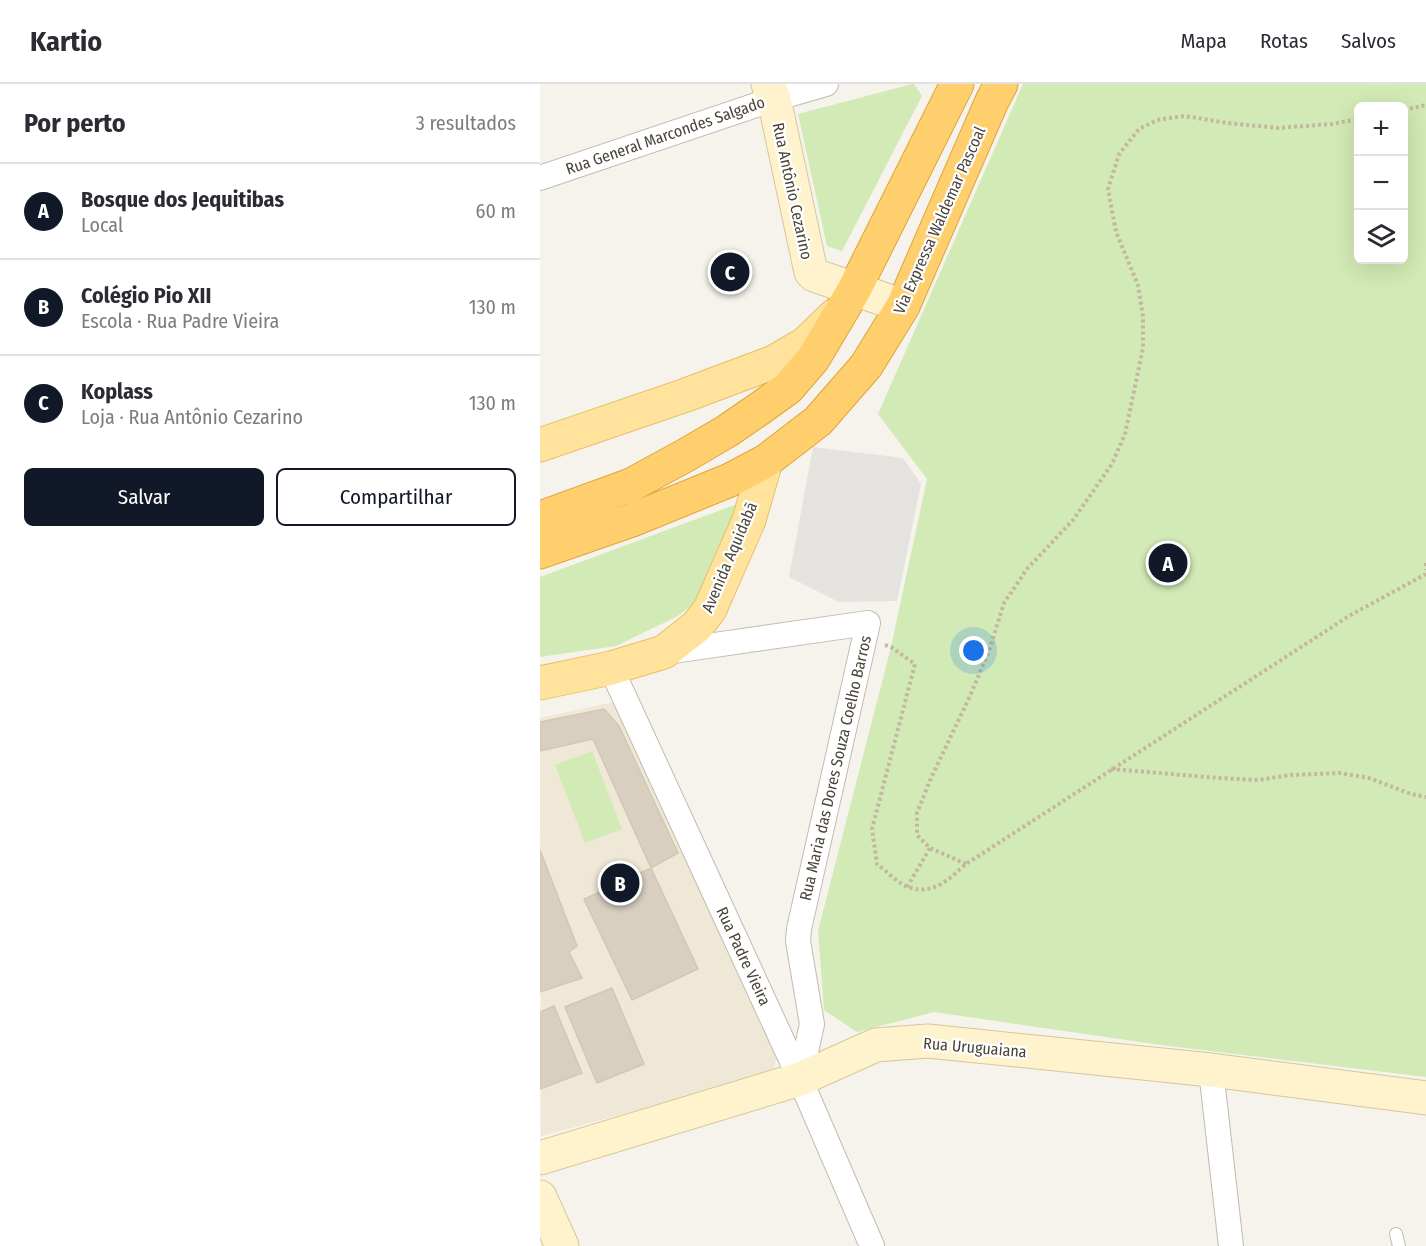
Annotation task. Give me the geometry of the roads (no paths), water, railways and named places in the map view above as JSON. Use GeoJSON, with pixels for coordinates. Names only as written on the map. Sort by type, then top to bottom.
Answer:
{"type":"FeatureCollection","features":[{"type":"Feature","properties":{"kind":"highway"},"geometry":{"type":"LineString","coordinates":[[540,518],[631,485],[687,455],[789,388],[813,359],[850,298],[957,84]]}},
{"type":"Feature","properties":{"kind":"highway","name":"Via Expressa Waldemar Pascoal"},"geometry":{"type":"LineString","coordinates":[[540,552],[632,520],[730,480],[766,461],[818,420],[866,366],[903,306],[1001,84]]}},
{"type":"Feature","properties":{"kind":"main road","name":"Rua Antônio Cezarino"},"geometry":{"type":"LineString","coordinates":[[771,91],[811,272],[850,298],[903,306]]}},
{"type":"Feature","properties":{"kind":"main road"},"geometry":{"type":"LineString","coordinates":[[540,445],[774,362],[805,344],[850,298]]}},
{"type":"Feature","properties":{"kind":"main road","name":"Avenida Aquidabã"},"geometry":{"type":"LineString","coordinates":[[540,683],[611,668],[664,652],[697,626],[710,609],[749,520],[766,461]]}},
{"type":"Feature","properties":{"kind":"main road","name":"Rua Uruguaiana"},"geometry":{"type":"LineString","coordinates":[[540,1158],[800,1078],[876,1045],[928,1041],[1211,1070],[1426,1098]]}},
{"type":"Feature","properties":{"kind":"main road"},"geometry":{"type":"LineString","coordinates":[[540,1197],[562,1246]]}},
{"type":"Feature","properties":{"kind":"street","name":"Rua General Marcondes Salgado"},"geometry":{"type":"LineString","coordinates":[[540,178],[771,91],[826,84]]}},
{"type":"Feature","properties":{"kind":"street","name":"Rua Maria das Dores Souza Coelho Barros"},"geometry":{"type":"LineString","coordinates":[[664,652],[868,623],[799,928],[798,941],[812,1024],[800,1078]]}},
{"type":"Feature","properties":{"kind":"street","name":"Rua Padre Vieira"},"geometry":{"type":"LineString","coordinates":[[611,668],[800,1078],[872,1246]]}},
{"type":"Feature","properties":{"kind":"street"},"geometry":{"type":"LineString","coordinates":[[1211,1070],[1231,1246]]}},
{"type":"Feature","properties":{"kind":"place","name":"Koplass"},"geometry":{"type":"Point","coordinates":[730,272]}},
{"type":"Feature","properties":{"kind":"place","name":"Bosque dos Jequitibas"},"geometry":{"type":"Point","coordinates":[1168,563]}},
{"type":"Feature","properties":{"kind":"place","name":"Colégio Pio XII"},"geometry":{"type":"Point","coordinates":[620,883]}}]}
